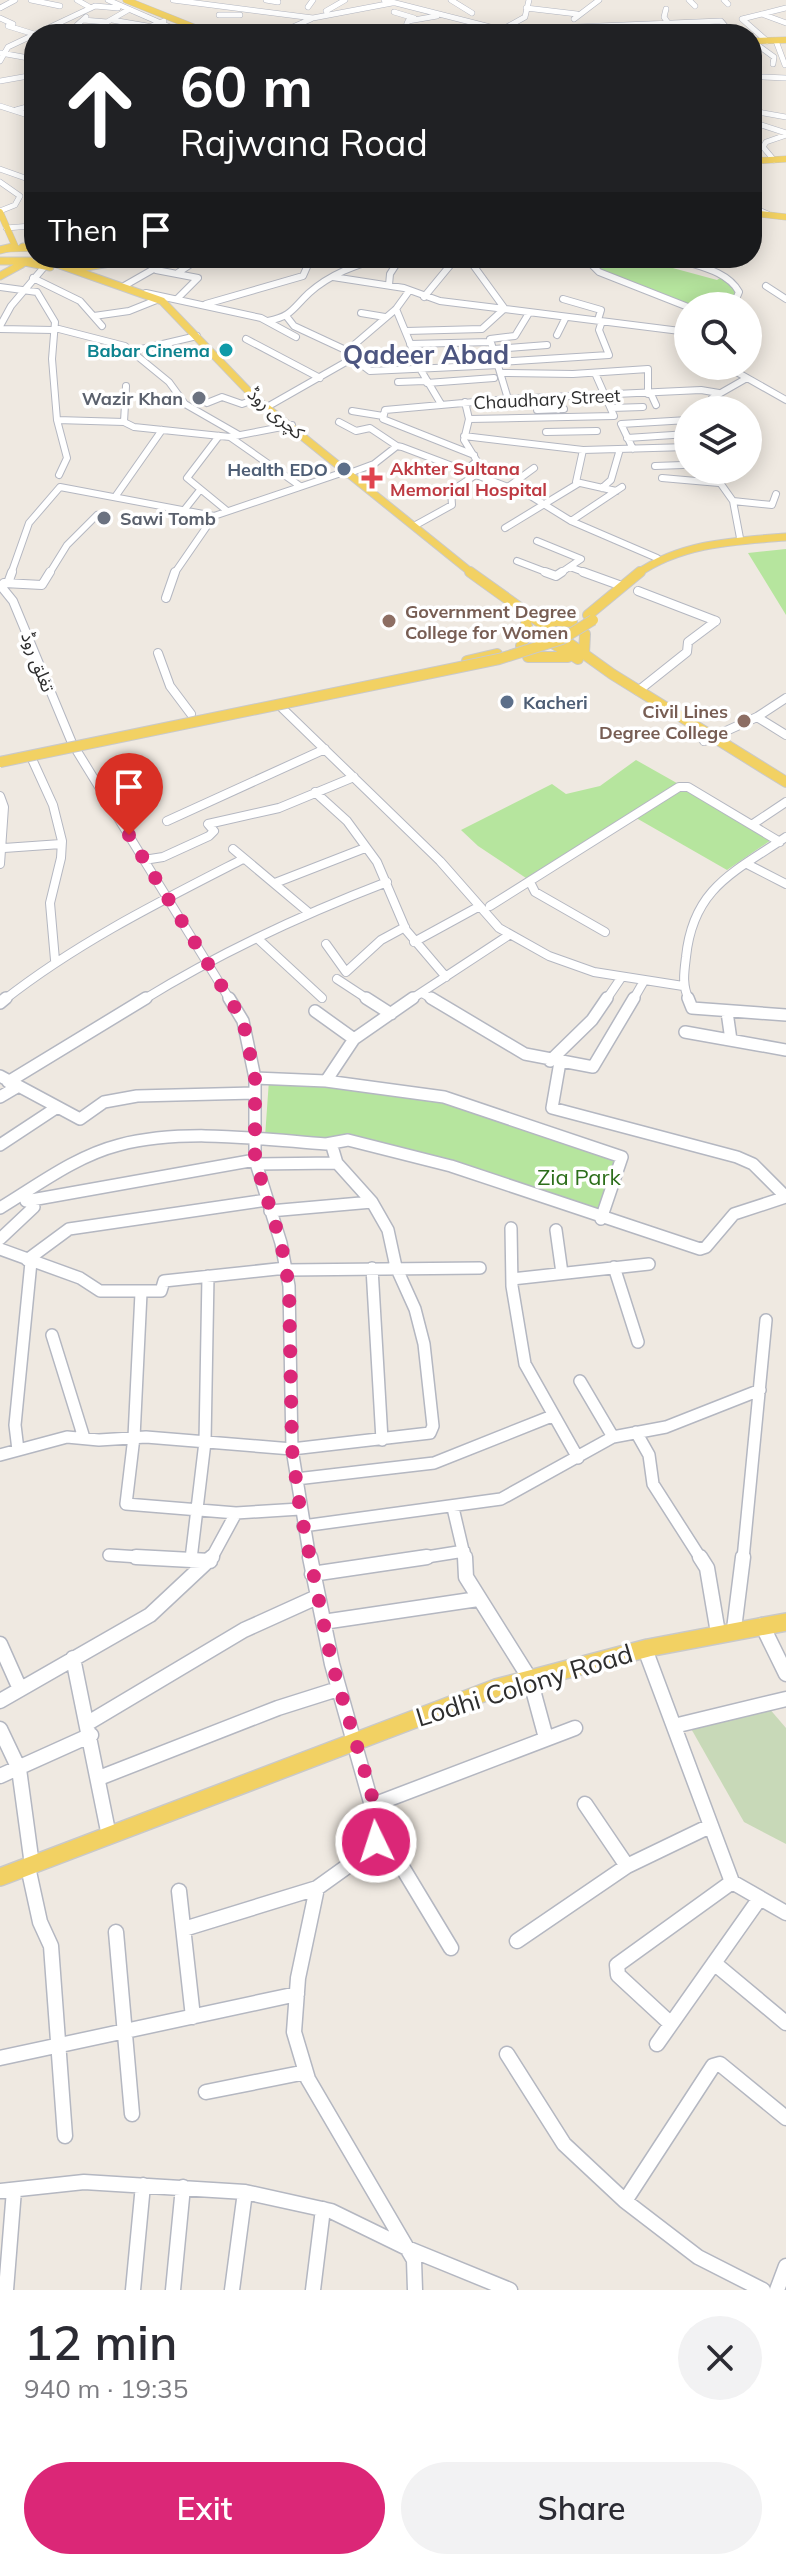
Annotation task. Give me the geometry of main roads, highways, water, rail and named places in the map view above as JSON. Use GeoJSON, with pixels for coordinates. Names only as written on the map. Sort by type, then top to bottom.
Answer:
{"type":"FeatureCollection","features":[{"type":"Feature","properties":{"kind":"main road"},"geometry":{"type":"LineString","coordinates":[[126,0],[186,24]]}},
{"type":"Feature","properties":{"kind":"main road"},"geometry":{"type":"LineString","coordinates":[[762,41],[786,40]]}},
{"type":"Feature","properties":{"kind":"main road"},"geometry":{"type":"LineString","coordinates":[[762,161],[786,159]]}},
{"type":"Feature","properties":{"kind":"main road"},"geometry":{"type":"LineString","coordinates":[[0,211],[14,246]]}},
{"type":"Feature","properties":{"kind":"main road"},"geometry":{"type":"LineString","coordinates":[[762,212],[786,217]]}},
{"type":"Feature","properties":{"kind":"main road"},"geometry":{"type":"LineString","coordinates":[[0,247],[24,247]]}},
{"type":"Feature","properties":{"kind":"main road"},"geometry":{"type":"LineString","coordinates":[[0,261],[24,263]]}},
{"type":"Feature","properties":{"kind":"main road"},"geometry":{"type":"LineString","coordinates":[[0,276],[24,263]]}},
{"type":"Feature","properties":{"kind":"main road","name":"کچری روڈ"},"geometry":{"type":"LineString","coordinates":[[74,268],[159,299],[256,399],[473,574],[478,583],[581,657]]}},
{"type":"Feature","properties":{"kind":"main road"},"geometry":{"type":"LineString","coordinates":[[0,760],[518,649],[590,618],[651,572],[673,562],[703,553],[786,540]]}},
{"type":"Feature","properties":{"kind":"main road"},"geometry":{"type":"LineString","coordinates":[[521,646],[530,621],[572,622]]}},
{"type":"Feature","properties":{"kind":"main road"},"geometry":{"type":"LineString","coordinates":[[581,657],[585,634]]}},
{"type":"Feature","properties":{"kind":"main road"},"geometry":{"type":"LineString","coordinates":[[528,657],[581,657],[638,691],[682,724]]}},
{"type":"Feature","properties":{"kind":"main road"},"geometry":{"type":"LineString","coordinates":[[581,657],[682,724],[769,776],[786,791]]}},
{"type":"Feature","properties":{"kind":"main road"},"geometry":{"type":"LineString","coordinates":[[769,776],[786,782]]}},
{"type":"Feature","properties":{"kind":"main road","name":"Lodhi Colony Road"},"geometry":{"type":"LineString","coordinates":[[0,1877],[353,1740],[530,1679],[645,1649],[726,1631],[786,1622]]}},
{"type":"Feature","properties":{"kind":"place","name":"Babar Cinema"},"geometry":{"type":"Point","coordinates":[226,350]}},
{"type":"Feature","properties":{"kind":"place","name":"Wazir Khan"},"geometry":{"type":"Point","coordinates":[199,398]}},
{"type":"Feature","properties":{"kind":"place","name":"Health EDO"},"geometry":{"type":"Point","coordinates":[344,469]}},
{"type":"Feature","properties":{"kind":"place","name":"Akhter Sultana Memorial Hospital"},"geometry":{"type":"Point","coordinates":[372,478]}},
{"type":"Feature","properties":{"kind":"place","name":"Sawi Tomb"},"geometry":{"type":"Point","coordinates":[104,518]}},
{"type":"Feature","properties":{"kind":"place","name":"Government Degree College for Women"},"geometry":{"type":"Point","coordinates":[389,621]}},
{"type":"Feature","properties":{"kind":"place","name":"Kacheri"},"geometry":{"type":"Point","coordinates":[507,702]}},
{"type":"Feature","properties":{"kind":"place","name":"Civil Lines Degree College"},"geometry":{"type":"Point","coordinates":[744,721]}},
{"type":"Feature","properties":{"kind":"district","name":"Qadeer Abad"},"geometry":{"type":"Point","coordinates":[426,354]}},
{"type":"Feature","properties":{"kind":"park label","name":"Zia Park"},"geometry":{"type":"Point","coordinates":[579,1177]}}]}
